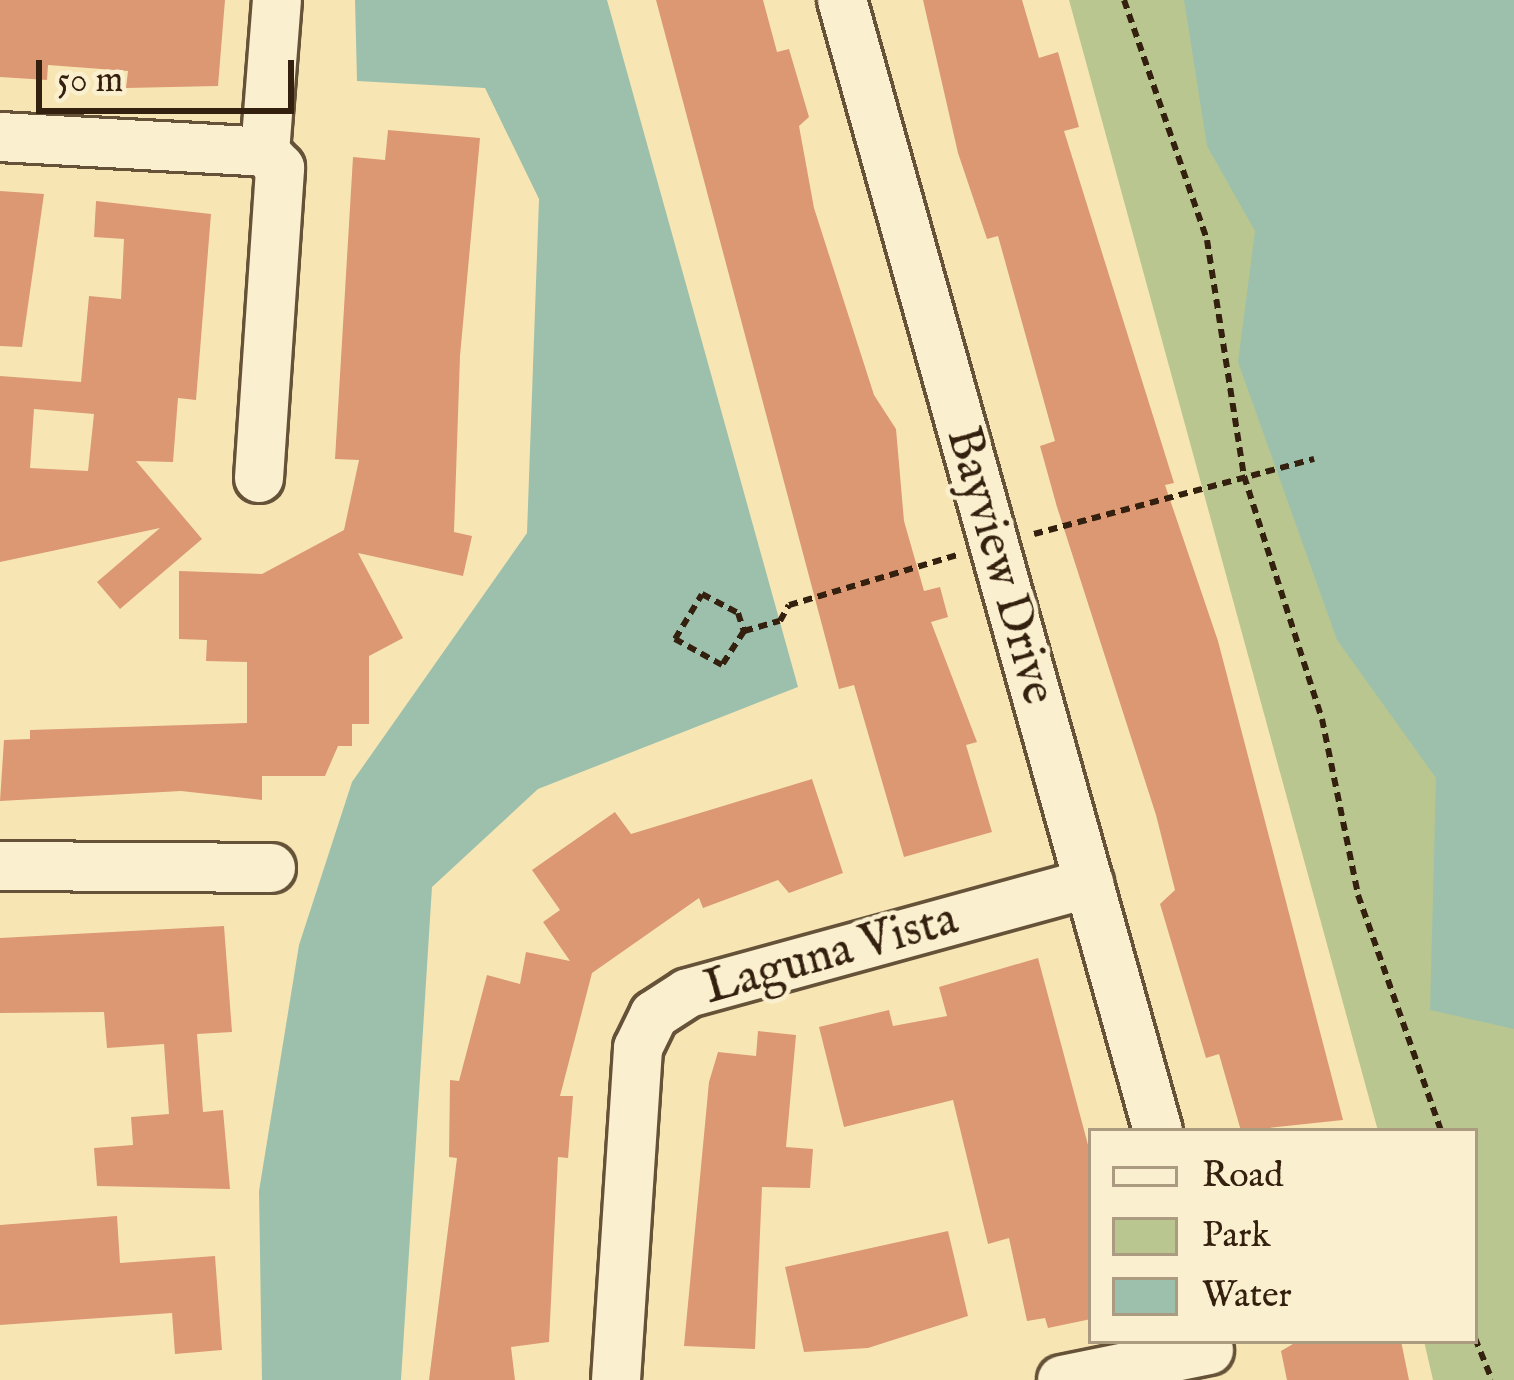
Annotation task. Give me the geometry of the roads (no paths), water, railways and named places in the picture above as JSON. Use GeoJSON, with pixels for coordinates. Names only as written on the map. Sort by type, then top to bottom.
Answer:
{"type":"FeatureCollection","features":[{"type":"Feature","properties":{"kind":"street"},"geometry":{"type":"LineString","coordinates":[[259,478],[280,168],[266,152],[277,0]]}},
{"type":"Feature","properties":{"kind":"street","name":"Bayview Drive"},"geometry":{"type":"LineString","coordinates":[[842,0],[1157,1128]]}},
{"type":"Feature","properties":{"kind":"street"},"geometry":{"type":"LineString","coordinates":[[0,137],[266,152]]}},
{"type":"Feature","properties":{"kind":"street"},"geometry":{"type":"LineString","coordinates":[[0,866],[271,868]]}},
{"type":"Feature","properties":{"kind":"street","name":"Laguna Vista"},"geometry":{"type":"LineString","coordinates":[[616,1380],[638,1048],[654,1015],[688,993],[1090,884]]}},
{"type":"Feature","properties":{"kind":"street"},"geometry":{"type":"LineString","coordinates":[[1062,1380],[1210,1357]]}},
{"type":"Feature","properties":{"kind":"water"},"geometry":{"type":"Polygon","coordinates":[[[355,0],[607,0],[798,687],[538,789],[432,887],[401,1380],[262,1380],[259,1191],[299,945],[352,782],[527,533],[539,199],[485,88],[357,81],[355,0]]]}},
{"type":"Feature","properties":{"kind":"water"},"geometry":{"type":"Polygon","coordinates":[[[1184,0],[1514,0],[1514,1029],[1430,1010],[1436,778],[1337,640],[1238,362],[1255,231],[1207,146],[1184,0]]]}}]}
